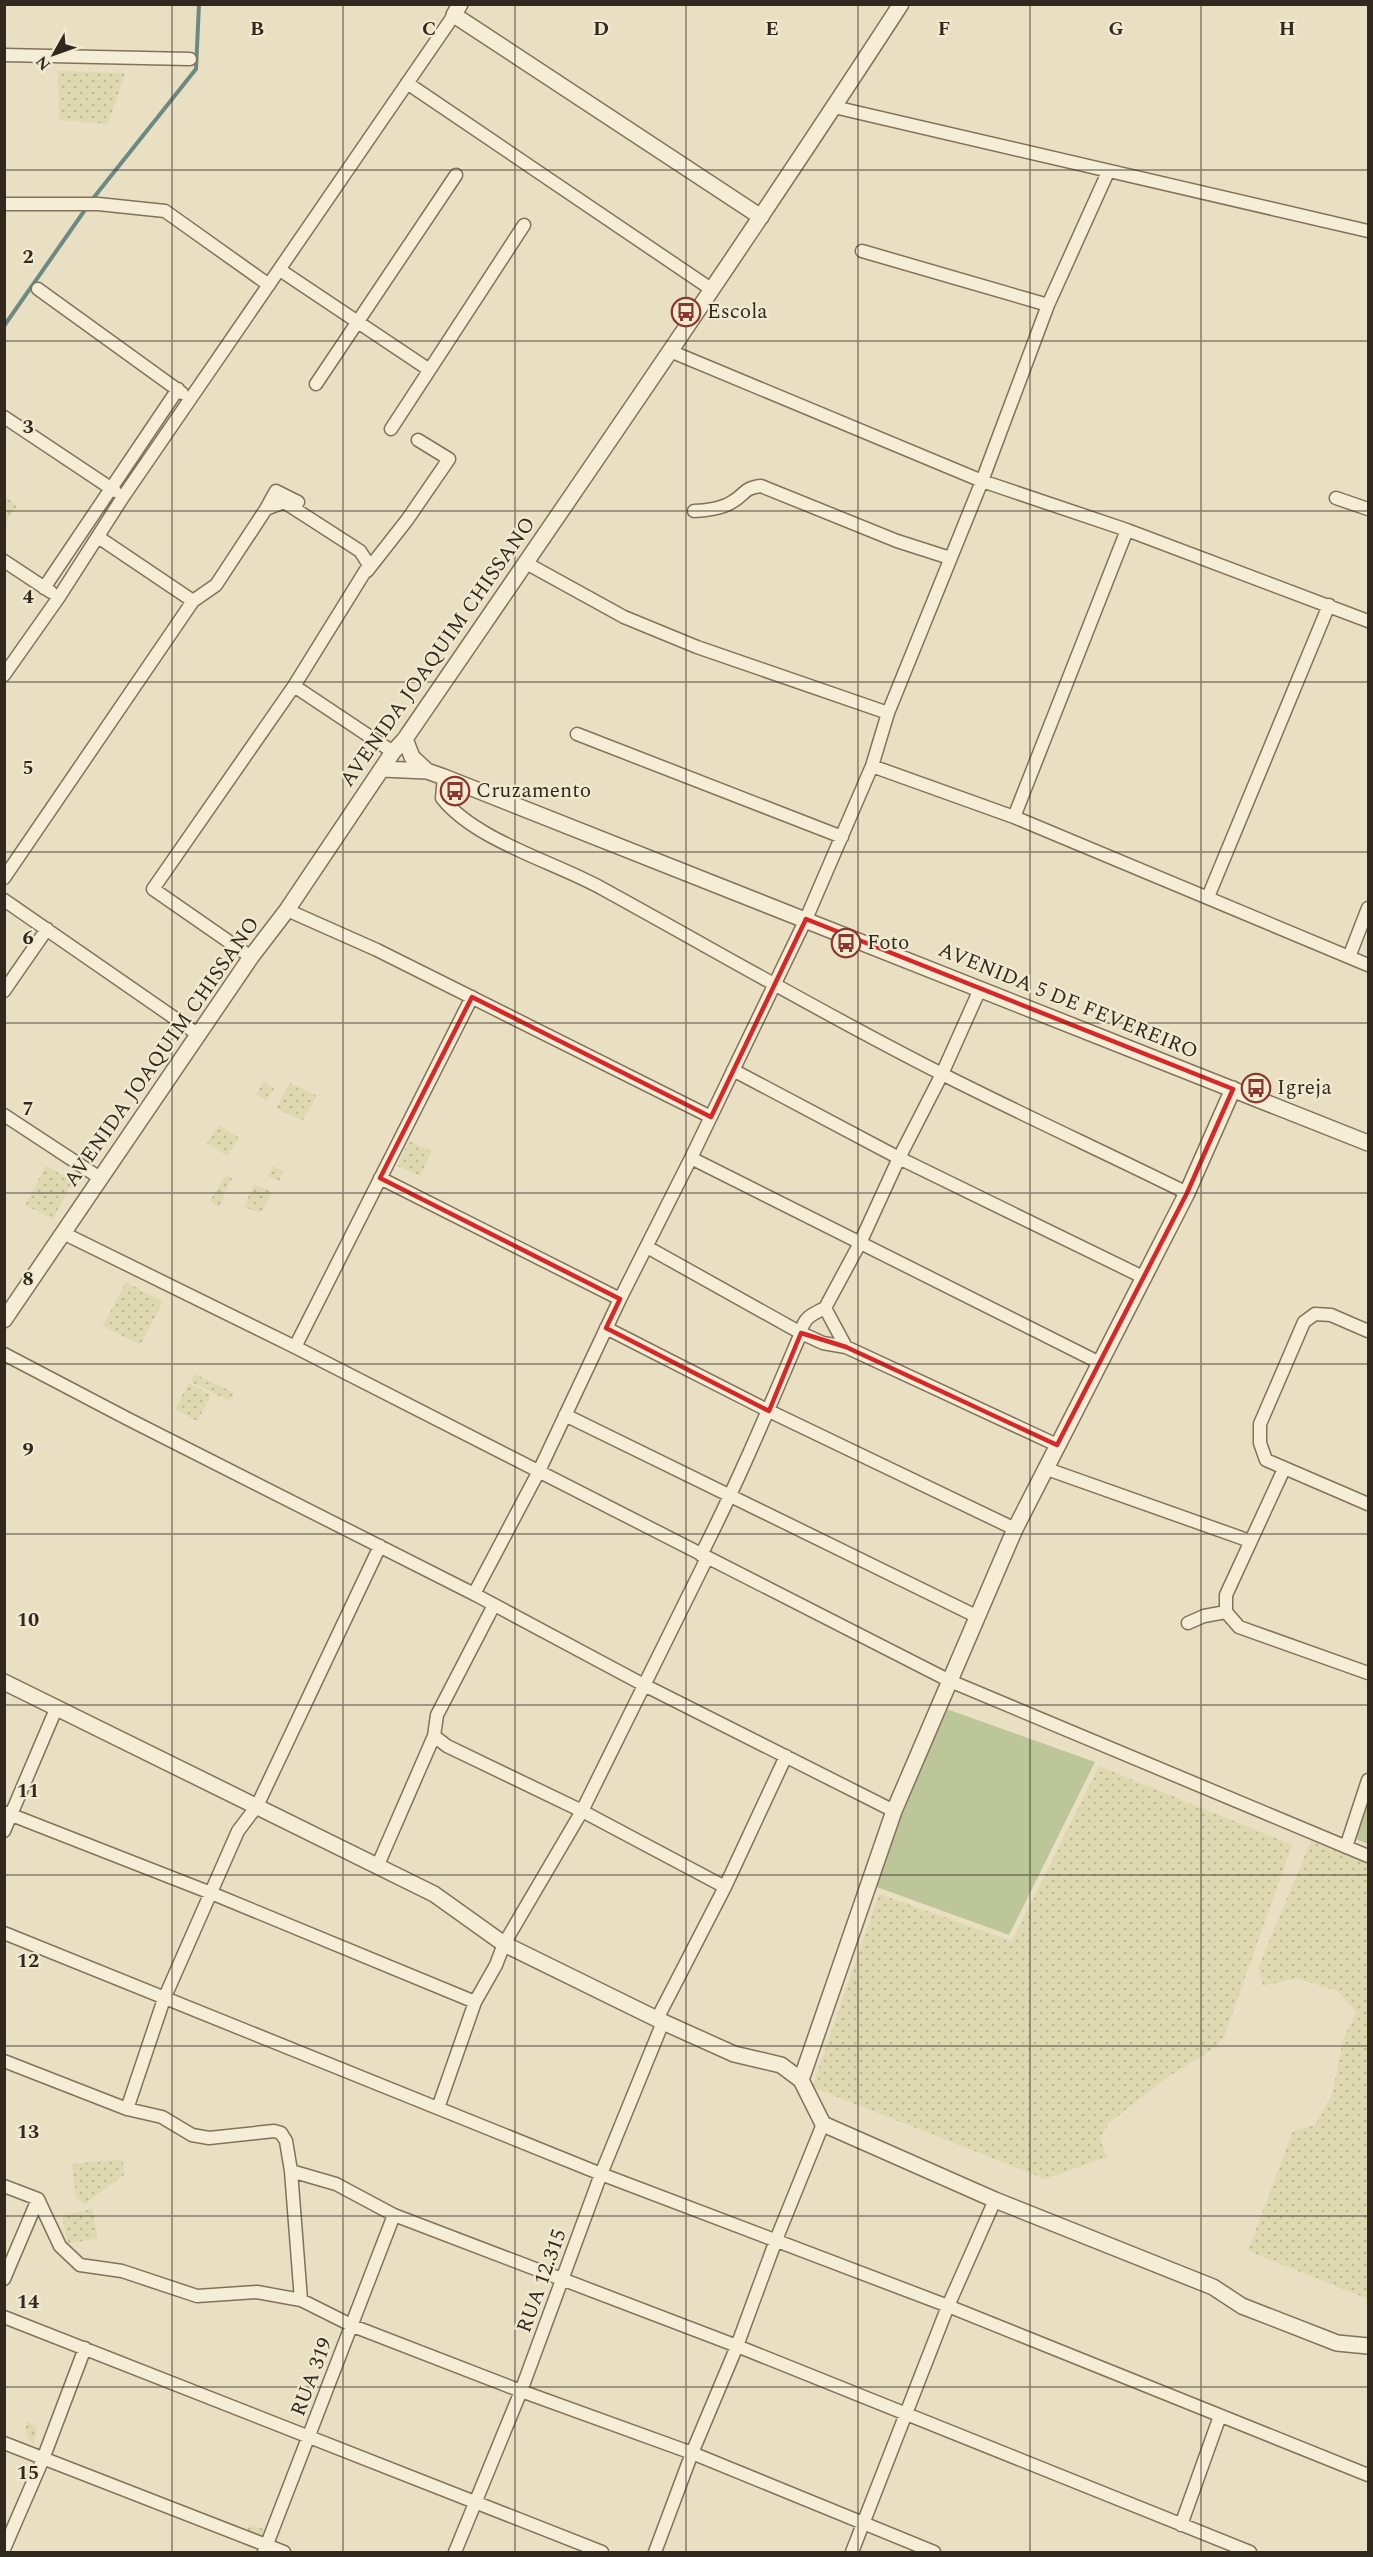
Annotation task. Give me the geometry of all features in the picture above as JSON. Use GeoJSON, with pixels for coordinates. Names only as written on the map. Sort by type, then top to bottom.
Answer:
{"type":"FeatureCollection","features":[{"type":"Feature","properties":{"kind":"street","name":"AVENIDA JOAQUIM CHISSANO"},"geometry":{"type":"LineString","coordinates":[[4,1320],[251,957],[287,910],[393,752],[405,739],[670,351],[901,4]]}},
{"type":"Feature","properties":{"kind":"street"},"geometry":{"type":"LineString","coordinates":[[4,675],[59,597],[123,497],[457,10],[761,217]]}},
{"type":"Feature","properties":{"kind":"street"},"geometry":{"type":"LineString","coordinates":[[4,55],[190,59]]}},
{"type":"Feature","properties":{"kind":"street"},"geometry":{"type":"LineString","coordinates":[[407,83],[711,289]]}},
{"type":"Feature","properties":{"kind":"street"},"geometry":{"type":"LineString","coordinates":[[834,107],[1368,231]]}},
{"type":"Feature","properties":{"kind":"street"},"geometry":{"type":"LineString","coordinates":[[474,1594],[539,1471],[620,1299],[806,919],[872,766],[888,713],[982,481],[1048,305],[1108,172]]}},
{"type":"Feature","properties":{"kind":"street"},"geometry":{"type":"LineString","coordinates":[[316,384],[456,175]]}},
{"type":"Feature","properties":{"kind":"street"},"geometry":{"type":"LineString","coordinates":[[4,204],[79,203],[165,211],[269,285]]}},
{"type":"Feature","properties":{"kind":"street"},"geometry":{"type":"LineString","coordinates":[[391,429],[524,225]]}},
{"type":"Feature","properties":{"kind":"street"},"geometry":{"type":"LineString","coordinates":[[862,251],[1048,305]]}},
{"type":"Feature","properties":{"kind":"street"},"geometry":{"type":"LineString","coordinates":[[280,270],[428,369]]}},
{"type":"Feature","properties":{"kind":"street"},"geometry":{"type":"LineString","coordinates":[[38,289],[190,399]]}},
{"type":"Feature","properties":{"kind":"street"},"geometry":{"type":"LineString","coordinates":[[670,351],[982,481],[1127,530],[1368,621]]}},
{"type":"Feature","properties":{"kind":"street"},"geometry":{"type":"LineString","coordinates":[[44,588],[178,390]]}},
{"type":"Feature","properties":{"kind":"street"},"geometry":{"type":"LineString","coordinates":[[4,417],[123,497]]}},
{"type":"Feature","properties":{"kind":"street"},"geometry":{"type":"LineString","coordinates":[[251,957],[153,890],[294,686],[363,577],[449,459],[418,440]]}},
{"type":"Feature","properties":{"kind":"street"},"geometry":{"type":"LineString","coordinates":[[694,511],[702,511],[732,502],[748,487],[761,486],[897,541],[950,558]]}},
{"type":"Feature","properties":{"kind":"street"},"geometry":{"type":"LineString","coordinates":[[4,878],[194,601],[216,585],[276,491],[287,495],[379,556]]}},
{"type":"Feature","properties":{"kind":"street"},"geometry":{"type":"LineString","coordinates":[[1336,498],[1368,509]]}},
{"type":"Feature","properties":{"kind":"street"},"geometry":{"type":"LineString","coordinates":[[266,509],[284,502],[360,551],[369,565],[363,577]]}},
{"type":"Feature","properties":{"kind":"street"},"geometry":{"type":"LineString","coordinates":[[1014,816],[1127,530]]}},
{"type":"Feature","properties":{"kind":"street"},"geometry":{"type":"LineString","coordinates":[[98,537],[194,601]]}},
{"type":"Feature","properties":{"kind":"street"},"geometry":{"type":"LineString","coordinates":[[4,561],[59,597]]}},
{"type":"Feature","properties":{"kind":"street"},"geometry":{"type":"LineString","coordinates":[[526,562],[624,617],[697,648],[888,713]]}},
{"type":"Feature","properties":{"kind":"street"},"geometry":{"type":"LineString","coordinates":[[1208,897],[1329,605]]}},
{"type":"Feature","properties":{"kind":"street"},"geometry":{"type":"LineString","coordinates":[[294,686],[393,752]]}},
{"type":"Feature","properties":{"kind":"street"},"geometry":{"type":"LineString","coordinates":[[577,734],[842,837]]}},
{"type":"Feature","properties":{"kind":"street"},"geometry":{"type":"LineString","coordinates":[[405,739],[412,756],[427,771]]}},
{"type":"Feature","properties":{"kind":"street"},"geometry":{"type":"LineString","coordinates":[[872,766],[1014,816],[1368,965]]}},
{"type":"Feature","properties":{"kind":"street","name":"AVENIDA 5 DE FEVEREIRO"},"geometry":{"type":"LineString","coordinates":[[382,769],[427,771],[1368,1143]]}},
{"type":"Feature","properties":{"kind":"street"},"geometry":{"type":"LineString","coordinates":[[447,779],[442,798],[462,818],[492,836],[600,888],[773,985],[942,1074],[1187,1193]]}},
{"type":"Feature","properties":{"kind":"street"},"geometry":{"type":"LineString","coordinates":[[4,900],[199,1035]]}},
{"type":"Feature","properties":{"kind":"street"},"geometry":{"type":"LineString","coordinates":[[1348,957],[1368,908]]}},
{"type":"Feature","properties":{"kind":"street"},"geometry":{"type":"LineString","coordinates":[[287,910],[377,950],[711,1117]]}},
{"type":"Feature","properties":{"kind":"street"},"geometry":{"type":"LineString","coordinates":[[4,992],[47,929]]}},
{"type":"Feature","properties":{"kind":"street"},"geometry":{"type":"LineString","coordinates":[[438,2108],[475,2002],[496,1965],[504,1944],[582,1811],[644,1684],[769,1411],[801,1334],[802,1324],[808,1317],[825,1308],[860,1243],[899,1158],[942,1074],[980,989]]}},
{"type":"Feature","properties":{"kind":"street"},"geometry":{"type":"LineString","coordinates":[[295,1347],[472,997]]}},
{"type":"Feature","properties":{"kind":"street"},"geometry":{"type":"LineString","coordinates":[[733,1070],[899,1158],[1145,1278]]}},
{"type":"Feature","properties":{"kind":"street"},"geometry":{"type":"LineString","coordinates":[[801,2080],[894,1811],[1015,1529],[1145,1278],[1187,1193],[1233,1089]]}},
{"type":"Feature","properties":{"kind":"street"},"geometry":{"type":"LineString","coordinates":[[4,1115],[100,1178]]}},
{"type":"Feature","properties":{"kind":"street"},"geometry":{"type":"LineString","coordinates":[[691,1158],[1100,1363]]}},
{"type":"Feature","properties":{"kind":"street"},"geometry":{"type":"LineString","coordinates":[[380,1178],[620,1299]]}},
{"type":"Feature","properties":{"kind":"street"},"geometry":{"type":"LineString","coordinates":[[63,1233],[295,1347],[950,1681],[1368,1856]]}},
{"type":"Feature","properties":{"kind":"street"},"geometry":{"type":"LineString","coordinates":[[647,1247],[801,1334],[823,1343],[846,1347],[1057,1445]]}},
{"type":"Feature","properties":{"kind":"street"},"geometry":{"type":"LineString","coordinates":[[825,1308],[846,1347]]}},
{"type":"Feature","properties":{"kind":"street"},"geometry":{"type":"LineString","coordinates":[[1368,1331],[1331,1315],[1315,1314],[1304,1322],[1260,1424],[1260,1443],[1266,1460],[1368,1504]]}},
{"type":"Feature","properties":{"kind":"street"},"geometry":{"type":"LineString","coordinates":[[606,1328],[769,1411],[1015,1529]]}},
{"type":"Feature","properties":{"kind":"street"},"geometry":{"type":"LineString","coordinates":[[4,1354],[894,1811]]}},
{"type":"Feature","properties":{"kind":"street"},"geometry":{"type":"LineString","coordinates":[[565,1415],[978,1617]]}},
{"type":"Feature","properties":{"kind":"street"},"geometry":{"type":"LineString","coordinates":[[1047,1468],[1250,1541]]}},
{"type":"Feature","properties":{"kind":"street"},"geometry":{"type":"LineString","coordinates":[[1284,1469],[1226,1595],[1226,1612],[1239,1626],[1368,1674]]}},
{"type":"Feature","properties":{"kind":"street"},"geometry":{"type":"LineString","coordinates":[[127,2109],[164,1999],[238,1831],[257,1806],[380,1546]]}},
{"type":"Feature","properties":{"kind":"street"},"geometry":{"type":"LineString","coordinates":[[377,1867],[434,1736],[437,1715],[494,1605]]}},
{"type":"Feature","properties":{"kind":"street"},"geometry":{"type":"LineString","coordinates":[[1188,1623],[1204,1616],[1226,1612]]}},
{"type":"Feature","properties":{"kind":"street"},"geometry":{"type":"LineString","coordinates":[[4,1682],[434,1894],[504,1944],[734,2054],[781,2064],[801,2080],[823,2124],[995,2200],[1213,2288],[1242,2306],[1337,2343],[1368,2346]]}},
{"type":"Feature","properties":{"kind":"street"},"geometry":{"type":"LineString","coordinates":[[4,1832],[8,1814],[56,1709]]}},
{"type":"Feature","properties":{"kind":"street"},"geometry":{"type":"LineString","coordinates":[[434,1736],[447,1746],[582,1811],[725,1887]]}},
{"type":"Feature","properties":{"kind":"street","name":"RUA 12.315"},"geometry":{"type":"LineString","coordinates":[[455,2553],[521,2391],[660,2020],[786,1756]]}},
{"type":"Feature","properties":{"kind":"street"},"geometry":{"type":"LineString","coordinates":[[1346,1847],[1368,1780]]}},
{"type":"Feature","properties":{"kind":"street"},"geometry":{"type":"LineString","coordinates":[[8,1814],[211,1893],[475,2002]]}},
{"type":"Feature","properties":{"kind":"street"},"geometry":{"type":"LineString","coordinates":[[4,1933],[602,2174],[948,2306],[1368,2475]]}},
{"type":"Feature","properties":{"kind":"street"},"geometry":{"type":"LineString","coordinates":[[4,2061],[127,2109],[162,2117],[192,2135],[209,2138],[274,2131],[281,2133],[286,2141],[291,2171],[302,2300]]}},
{"type":"Feature","properties":{"kind":"street"},"geometry":{"type":"LineString","coordinates":[[655,2553],[692,2453],[737,2346],[776,2240],[823,2124]]}},
{"type":"Feature","properties":{"kind":"street"},"geometry":{"type":"LineString","coordinates":[[291,2171],[336,2184],[394,2215],[737,2346],[1250,2553]]}},
{"type":"Feature","properties":{"kind":"street"},"geometry":{"type":"LineString","coordinates":[[4,2186],[38,2199],[60,2246],[80,2265],[122,2271],[197,2296],[257,2292],[302,2300],[353,2326],[521,2391],[692,2453],[934,2553]]}},
{"type":"Feature","properties":{"kind":"street"},"geometry":{"type":"LineString","coordinates":[[4,2279],[38,2199]]}},
{"type":"Feature","properties":{"kind":"street"},"geometry":{"type":"LineString","coordinates":[[852,2553],[908,2414],[948,2306],[995,2200]]}},
{"type":"Feature","properties":{"kind":"street","name":"RUA 319"},"geometry":{"type":"LineString","coordinates":[[265,2549],[394,2215]]}},
{"type":"Feature","properties":{"kind":"street"},"geometry":{"type":"LineString","coordinates":[[4,2317],[476,2501],[602,2553]]}},
{"type":"Feature","properties":{"kind":"street"},"geometry":{"type":"LineString","coordinates":[[4,2549],[43,2459],[85,2348]]}},
{"type":"Feature","properties":{"kind":"street"},"geometry":{"type":"LineString","coordinates":[[1181,2525],[1220,2416]]}},
{"type":"Feature","properties":{"kind":"street"},"geometry":{"type":"LineString","coordinates":[[4,2444],[265,2549],[284,2553]]}},
{"type":"Feature","properties":{"kind":"highlighted area"},"geometry":{"type":"Polygon","coordinates":[[[806,919],[1233,1089],[1187,1193],[1057,1445],[846,1347],[801,1333],[769,1411],[606,1328],[620,1299],[380,1178],[472,997],[711,1117],[806,919]]]}},
{"type":"Feature","properties":{"kind":"shaded area"},"geometry":{"type":"Polygon","coordinates":[[[58,71],[125,73],[108,124],[59,120],[58,71]]]}},
{"type":"Feature","properties":{"kind":"shaded area"},"geometry":{"type":"Polygon","coordinates":[[[5,496],[17,506],[5,523],[5,496]]]}},
{"type":"Feature","properties":{"kind":"shaded area"},"geometry":{"type":"Polygon","coordinates":[[[264,1082],[274,1089],[266,1101],[256,1094],[264,1082]]]}},
{"type":"Feature","properties":{"kind":"shaded area"},"geometry":{"type":"Polygon","coordinates":[[[290,1083],[317,1096],[302,1121],[276,1108],[290,1083]]]}},
{"type":"Feature","properties":{"kind":"shaded area"},"geometry":{"type":"Polygon","coordinates":[[[219,1125],[239,1138],[227,1156],[207,1143],[219,1125]]]}},
{"type":"Feature","properties":{"kind":"shaded area"},"geometry":{"type":"Polygon","coordinates":[[[409,1141],[432,1151],[420,1176],[397,1166],[409,1141]]]}},
{"type":"Feature","properties":{"kind":"shaded area"},"geometry":{"type":"Polygon","coordinates":[[[46,1166],[73,1181],[53,1219],[25,1205],[46,1166]]]}},
{"type":"Feature","properties":{"kind":"shaded area"},"geometry":{"type":"Polygon","coordinates":[[[273,1166],[284,1171],[279,1181],[267,1176],[273,1166]]]}},
{"type":"Feature","properties":{"kind":"shaded area"},"geometry":{"type":"Polygon","coordinates":[[[226,1175],[232,1178],[219,1207],[210,1201],[226,1175]]]}},
{"type":"Feature","properties":{"kind":"shaded area"},"geometry":{"type":"Polygon","coordinates":[[[254,1184],[272,1192],[261,1213],[244,1207],[254,1184]]]}},
{"type":"Feature","properties":{"kind":"shaded area"},"geometry":{"type":"Polygon","coordinates":[[[126,1282],[163,1302],[140,1345],[103,1326],[126,1282]]]}},
{"type":"Feature","properties":{"kind":"shaded area"},"geometry":{"type":"Polygon","coordinates":[[[195,1374],[234,1393],[230,1401],[191,1382],[195,1374]]]}},
{"type":"Feature","properties":{"kind":"shaded area"},"geometry":{"type":"Polygon","coordinates":[[[189,1383],[211,1395],[197,1421],[175,1409],[189,1383]]]}},
{"type":"Feature","properties":{"kind":"shaded area"},"geometry":{"type":"Polygon","coordinates":[[[1099,1766],[1292,1845],[1224,2037],[1214,2048],[1169,2076],[1109,2123],[1100,2138],[1107,2157],[1045,2179],[812,2087],[879,1894],[1012,1941],[1099,1766]]]}},
{"type":"Feature","properties":{"kind":"shaded area"},"geometry":{"type":"Polygon","coordinates":[[[1311,1841],[1368,1864],[1368,2299],[1248,2251],[1293,2131],[1315,2125],[1332,2095],[1343,2040],[1356,2012],[1337,1991],[1296,1978],[1263,1986],[1258,1968],[1311,1841]]]}},
{"type":"Feature","properties":{"kind":"shaded area"},"geometry":{"type":"Polygon","coordinates":[[[123,2159],[124,2175],[85,2204],[76,2198],[72,2164],[123,2159]]]}},
{"type":"Feature","properties":{"kind":"shaded area"},"geometry":{"type":"Polygon","coordinates":[[[92,2209],[98,2238],[68,2244],[62,2216],[92,2209]]]}},
{"type":"Feature","properties":{"kind":"shaded area"},"geometry":{"type":"Polygon","coordinates":[[[27,2421],[37,2427],[34,2445],[25,2434],[27,2421]]]}},
{"type":"Feature","properties":{"kind":"shaded area"},"geometry":{"type":"Polygon","coordinates":[[[249,2525],[266,2529],[262,2537],[247,2531],[249,2525]]]}},
{"type":"Feature","properties":{"kind":"green space"},"geometry":{"type":"Polygon","coordinates":[[[944,1708],[1095,1762],[1009,1935],[874,1886],[944,1708]]]}},
{"type":"Feature","properties":{"kind":"green space"},"geometry":{"type":"Polygon","coordinates":[[[1368,1801],[1368,1844],[1354,1838],[1368,1801]]]}},
{"type":"Feature","properties":{"kind":"waterway"},"geometry":{"type":"LineString","coordinates":[[91,201],[196,69],[199,4]]}},
{"type":"Feature","properties":{"kind":"waterway"},"geometry":{"type":"LineString","coordinates":[[4,326],[87,207]]}},
{"type":"Feature","properties":{"kind":"place","name":"Escola"},"geometry":{"type":"Point","coordinates":[686,312]}},
{"type":"Feature","properties":{"kind":"place","name":"Cruzamento"},"geometry":{"type":"Point","coordinates":[455,791]}},
{"type":"Feature","properties":{"kind":"place","name":"Foto"},"geometry":{"type":"Point","coordinates":[846,943]}},
{"type":"Feature","properties":{"kind":"place","name":"Igreja"},"geometry":{"type":"Point","coordinates":[1256,1088]}}]}
